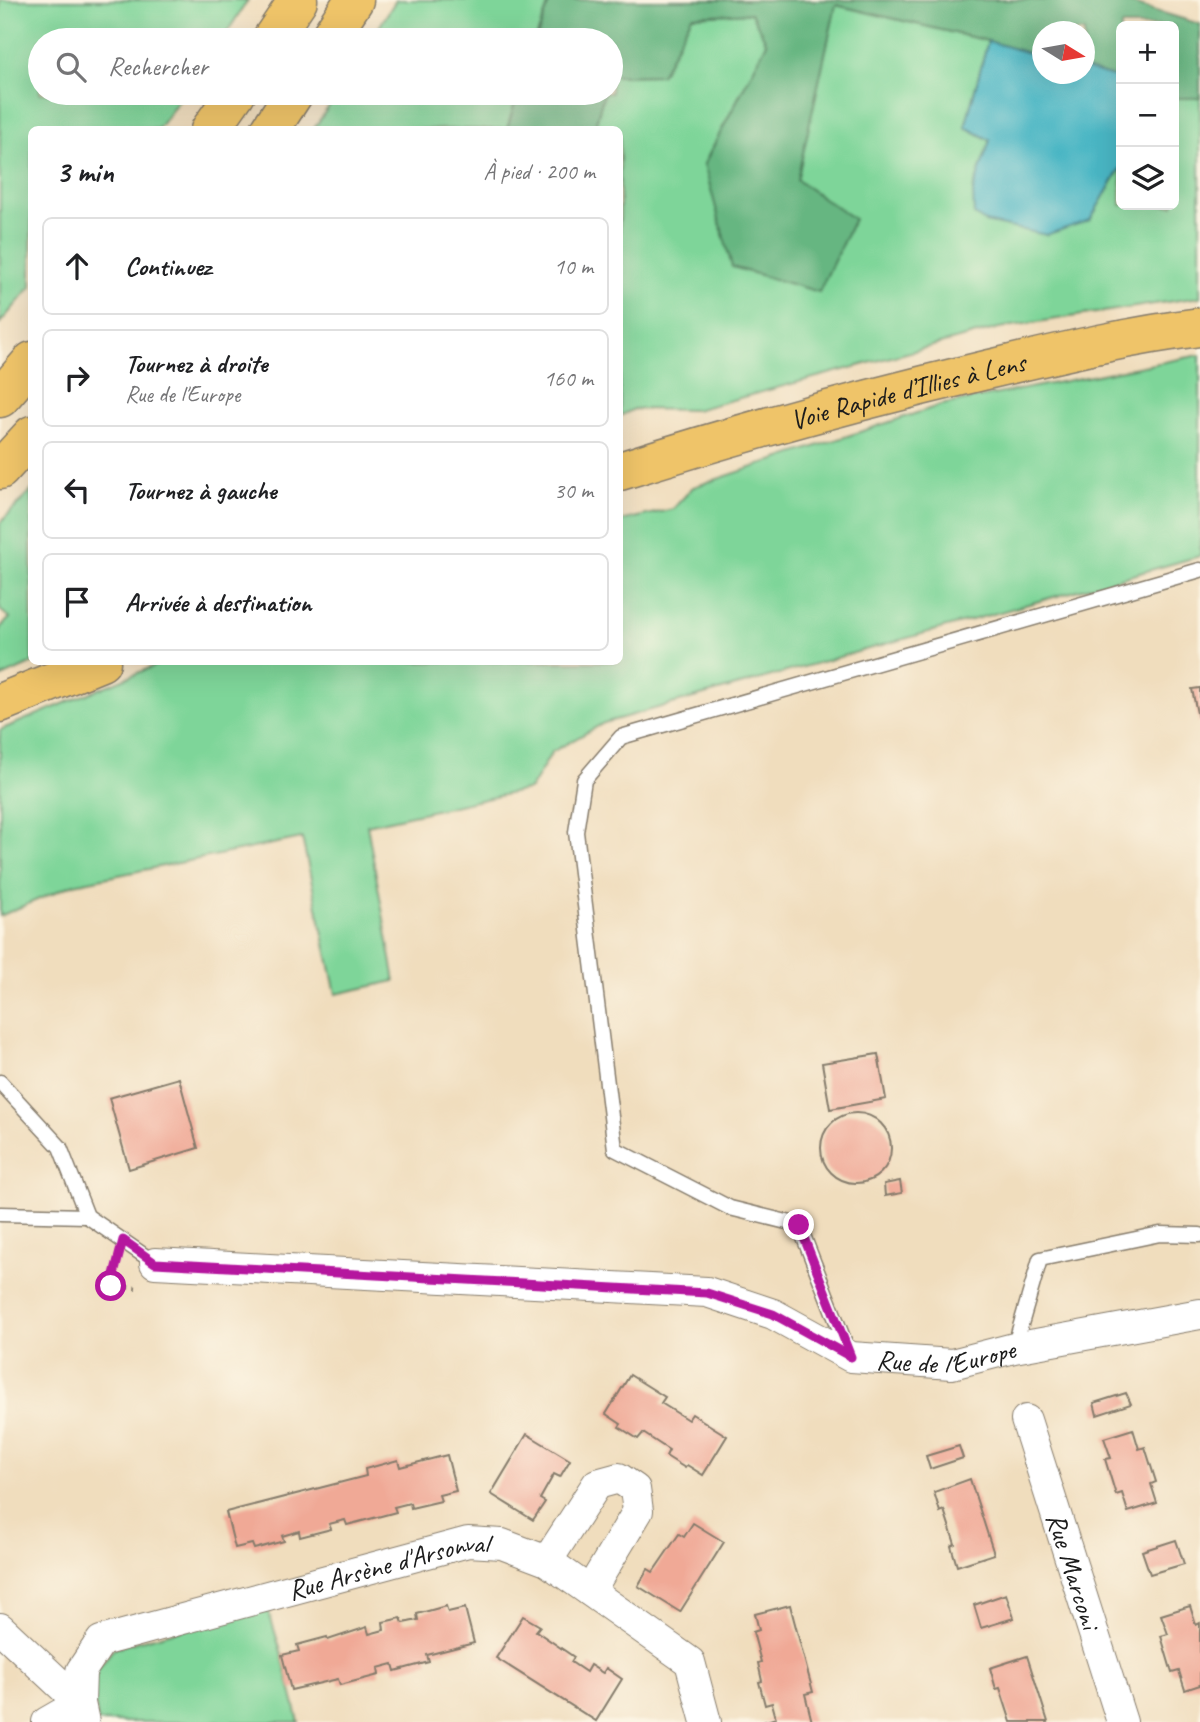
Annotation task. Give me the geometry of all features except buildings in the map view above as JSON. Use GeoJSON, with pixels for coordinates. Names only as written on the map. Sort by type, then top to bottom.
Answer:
{"type":"FeatureCollection","features":[{"type":"Feature","properties":{"kind":"highway"},"geometry":{"type":"LineString","coordinates":[[279,28],[298,0]]}},
{"type":"Feature","properties":{"kind":"highway"},"geometry":{"type":"LineString","coordinates":[[336,28],[354,0]]}},
{"type":"Feature","properties":{"kind":"highway"},"geometry":{"type":"LineString","coordinates":[[213,126],[228,105]]}},
{"type":"Feature","properties":{"kind":"highway"},"geometry":{"type":"LineString","coordinates":[[273,126],[286,105]]}},
{"type":"Feature","properties":{"kind":"highway","name":"Voie Rapide d’Illies à Lens"},"geometry":{"type":"LineString","coordinates":[[623,470],[716,440],[836,407],[1059,353],[1200,327]]}},
{"type":"Feature","properties":{"kind":"highway"},"geometry":{"type":"LineString","coordinates":[[0,374],[28,351]]}},
{"type":"Feature","properties":{"kind":"highway"},"geometry":{"type":"LineString","coordinates":[[0,398],[28,366]]}},
{"type":"Feature","properties":{"kind":"highway"},"geometry":{"type":"LineString","coordinates":[[0,470],[28,439]]}},
{"type":"Feature","properties":{"kind":"highway"},"geometry":{"type":"LineString","coordinates":[[0,704],[94,665]]}},
{"type":"Feature","properties":{"kind":"street","name":"Rue de l'Europe"},"geometry":{"type":"LineString","coordinates":[[155,1263],[707,1293],[773,1314],[851,1357],[952,1364],[1014,1349],[1200,1314]]}},
{"type":"Feature","properties":{"kind":"street","name":"Rue Marconi"},"geometry":{"type":"LineString","coordinates":[[1026,1420],[1122,1722]]}},
{"type":"Feature","properties":{"kind":"street"},"geometry":{"type":"LineString","coordinates":[[547,1561],[597,1484],[619,1478],[635,1489],[638,1511],[590,1591]]}},
{"type":"Feature","properties":{"kind":"street","name":"Rue Arsène d'Arsonval"},"geometry":{"type":"LineString","coordinates":[[82,1713],[81,1671],[101,1641],[468,1542],[502,1544],[547,1561],[690,1662],[706,1722]]}},
{"type":"Feature","properties":{"kind":"street"},"geometry":{"type":"LineString","coordinates":[[0,1628],[82,1713],[47,1722]]}},
{"type":"Feature","properties":{"kind":"lane"},"geometry":{"type":"LineString","coordinates":[[851,1357],[799,1225],[730,1208],[615,1149],[576,832],[584,780],[621,737],[1200,570]]}},
{"type":"Feature","properties":{"kind":"lane"},"geometry":{"type":"LineString","coordinates":[[0,1082],[60,1147],[87,1216],[0,1214]]}},
{"type":"Feature","properties":{"kind":"lane","name":"Rue de l'Europe"},"geometry":{"type":"LineString","coordinates":[[87,1216],[155,1263]]}},
{"type":"Feature","properties":{"kind":"lane"},"geometry":{"type":"LineString","coordinates":[[1014,1349],[1040,1259],[1160,1234],[1200,1235]]}},
{"type":"Feature","properties":{"kind":"path"},"geometry":{"type":"LineString","coordinates":[[123,1240],[111,1286],[139,1288]]}},
{"type":"Feature","properties":{"kind":"green space"},"geometry":{"type":"Polygon","coordinates":[[[0,0],[248,0],[230,28],[28,28],[28,105],[175,105],[160,126],[28,126],[28,290],[0,323],[0,0]]]}},
{"type":"Feature","properties":{"kind":"green space"},"geometry":{"type":"Polygon","coordinates":[[[396,0],[550,0],[540,28],[378,28],[396,0]]]}},
{"type":"Feature","properties":{"kind":"green space"},"geometry":{"type":"Polygon","coordinates":[[[550,0],[1120,0],[1200,24],[1200,98],[1179,98],[1179,21],[1116,21],[1116,78],[1095,72],[1095,21],[1032,21],[1032,54],[836,5],[797,180],[854,219],[819,292],[732,267],[704,164],[767,43],[751,13],[692,16],[661,75],[623,76],[623,28],[540,28],[550,0]]]}},
{"type":"Feature","properties":{"kind":"green space"},"geometry":{"type":"Polygon","coordinates":[[[836,5],[988,41],[965,127],[990,140],[973,191],[1090,220],[1116,176],[1116,210],[1179,210],[1179,98],[1200,98],[1200,297],[999,328],[695,410],[634,409],[623,414],[623,126],[595,126],[601,105],[623,105],[623,76],[661,75],[692,16],[751,13],[767,43],[704,164],[797,180],[836,5]]]}},
{"type":"Feature","properties":{"kind":"green space"},"geometry":{"type":"Polygon","coordinates":[[[330,105],[514,105],[508,126],[316,126],[330,105]]]}},
{"type":"Feature","properties":{"kind":"green space"},"geometry":{"type":"Polygon","coordinates":[[[514,105],[601,105],[595,126],[508,126],[514,105]]]}},
{"type":"Feature","properties":{"kind":"green space"},"geometry":{"type":"Polygon","coordinates":[[[1200,355],[1200,556],[604,723],[552,752],[530,789],[367,825],[395,981],[336,994],[302,838],[74,884],[0,916],[0,730],[157,665],[623,665],[623,520],[673,509],[693,487],[941,405],[1200,355]]]}},
{"type":"Feature","properties":{"kind":"green space"},"geometry":{"type":"Polygon","coordinates":[[[28,494],[28,665],[0,678],[0,628],[10,618],[0,610],[0,523],[28,494]]]}},
{"type":"Feature","properties":{"kind":"green space"},"geometry":{"type":"Polygon","coordinates":[[[267,1606],[299,1722],[98,1722],[92,1685],[97,1670],[114,1648],[267,1606]]]}},
{"type":"Feature","properties":{"kind":"water"},"geometry":{"type":"Polygon","coordinates":[[[988,41],[1032,54],[1032,84],[1095,84],[1095,72],[1116,78],[1116,176],[1090,220],[1046,235],[985,222],[974,215],[973,191],[990,140],[965,127],[988,41]]]}},
{"type":"Feature","properties":{"kind":"route"},"geometry":{"type":"LineString","coordinates":[[111,1286],[123,1240],[155,1263],[707,1293],[773,1314],[851,1357],[799,1225]]}}]}
